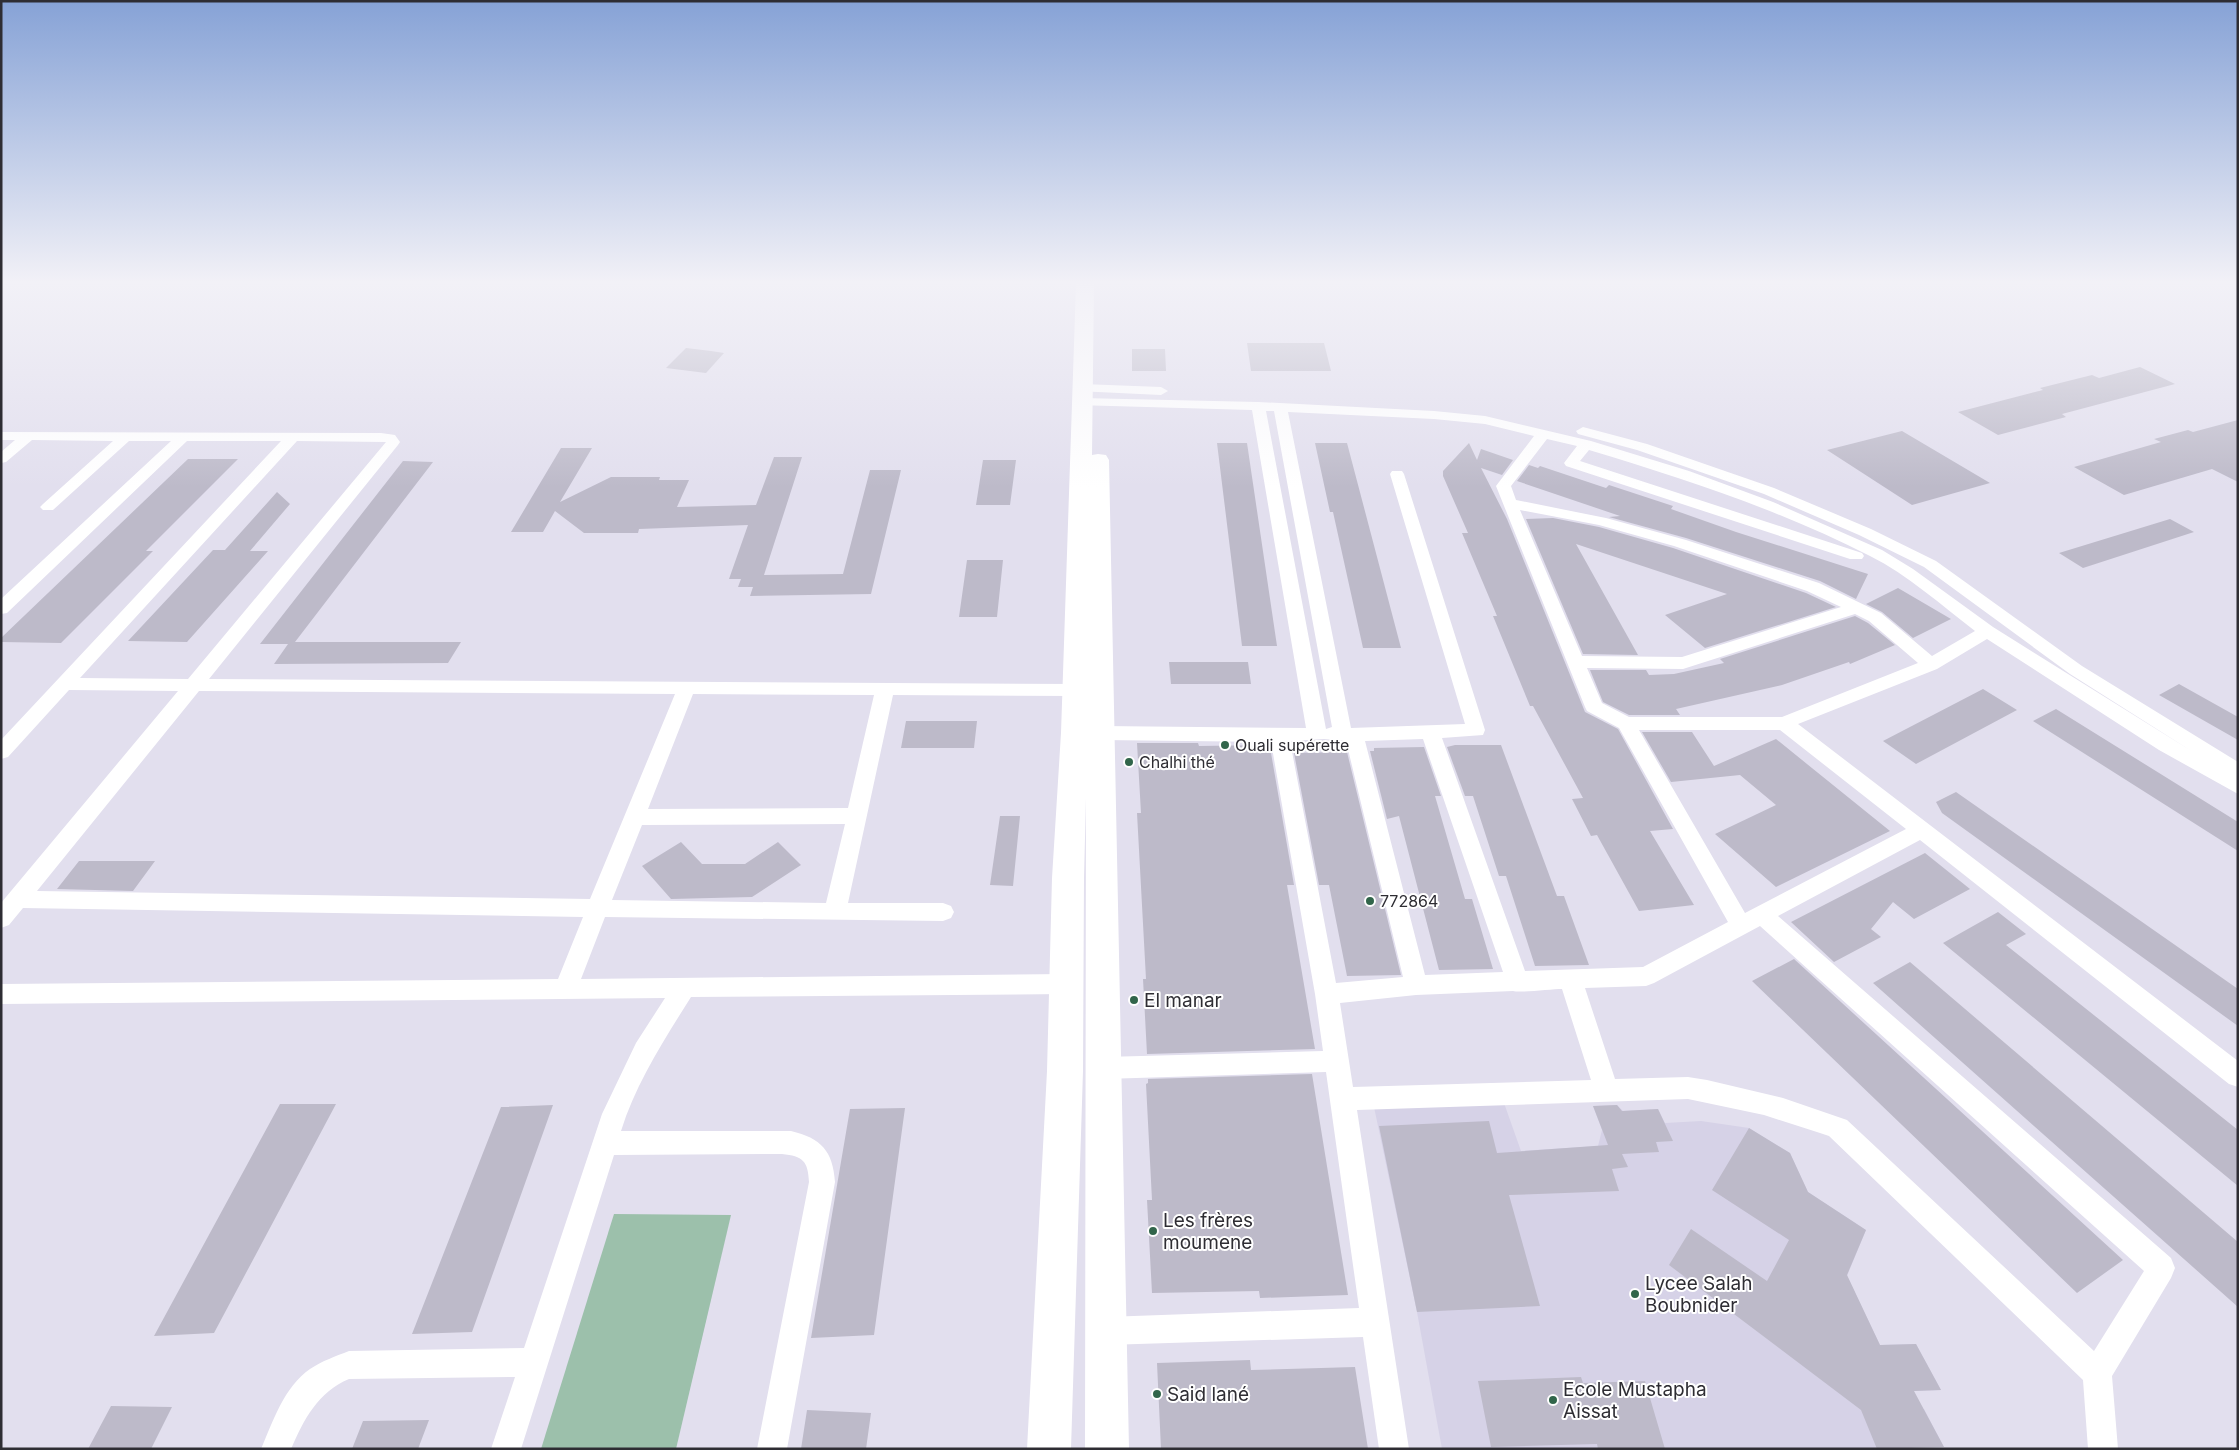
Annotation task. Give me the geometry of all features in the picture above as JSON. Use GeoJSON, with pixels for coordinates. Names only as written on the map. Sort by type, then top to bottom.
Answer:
{"type":"FeatureCollection","features":[{"type":"Feature","properties":{"kind":"main road"},"geometry":{"type":"LineString","coordinates":[[1088,352],[1101,733],[1107,1449]]}},
{"type":"Feature","properties":{"kind":"main road"},"geometry":{"type":"LineString","coordinates":[[1049,1449],[1076,690],[1090,395],[1094,352]]}},
{"type":"Feature","properties":{"kind":"street"},"geometry":{"type":"LineString","coordinates":[[1090,395],[1434,415],[1485,420],[1586,444],[1684,474],[1768,505],[1876,553],[1907,572],[1987,631],[2166,745],[2238,788]]}},
{"type":"Feature","properties":{"kind":"street"},"geometry":{"type":"LineString","coordinates":[[1090,395],[1436,404],[1483,409],[1585,431],[1642,447],[1769,491],[1865,532],[1930,564],[2076,670],[2238,771]]}},
{"type":"Feature","properties":{"kind":"street"},"geometry":{"type":"LineString","coordinates":[[1258,406],[1317,734]]}},
{"type":"Feature","properties":{"kind":"street"},"geometry":{"type":"LineString","coordinates":[[1280,407],[1348,735],[1416,985]]}},
{"type":"Feature","properties":{"kind":"street"},"geometry":{"type":"LineString","coordinates":[[1544,434],[1503,486],[1594,707],[1626,724],[1784,723],[1931,665],[1987,631]]}},
{"type":"Feature","properties":{"kind":"street"},"geometry":{"type":"LineString","coordinates":[[1,919],[393,442],[390,438],[381,437],[4,436]]}},
{"type":"Feature","properties":{"kind":"street"},"geometry":{"type":"LineString","coordinates":[[1,459],[29,436]]}},
{"type":"Feature","properties":{"kind":"street"},"geometry":{"type":"LineString","coordinates":[[48,507],[126,436]]}},
{"type":"Feature","properties":{"kind":"street"},"geometry":{"type":"LineString","coordinates":[[1,609],[184,436]]}},
{"type":"Feature","properties":{"kind":"street"},"geometry":{"type":"LineString","coordinates":[[1,752],[293,437]]}},
{"type":"Feature","properties":{"kind":"street"},"geometry":{"type":"LineString","coordinates":[[1586,444],[1571,463],[1907,572]]}},
{"type":"Feature","properties":{"kind":"street"},"geometry":{"type":"LineString","coordinates":[[1101,733],[1348,735],[1476,730],[1397,474]]}},
{"type":"Feature","properties":{"kind":"street"},"geometry":{"type":"LineString","coordinates":[[1510,503],[1600,520],[1680,543],[1814,587],[1875,617],[1931,665]]}},
{"type":"Feature","properties":{"kind":"street"},"geometry":{"type":"LineString","coordinates":[[1575,662],[1683,663],[1855,608]]}},
{"type":"Feature","properties":{"kind":"street"},"geometry":{"type":"LineString","coordinates":[[64,684],[1076,690]]}},
{"type":"Feature","properties":{"kind":"street"},"geometry":{"type":"LineString","coordinates":[[565,989],[687,687]]}},
{"type":"Feature","properties":{"kind":"street"},"geometry":{"type":"LineString","coordinates":[[835,912],[885,688]]}},
{"type":"Feature","properties":{"kind":"street"},"geometry":{"type":"LineString","coordinates":[[1784,723],[2238,1076]]}},
{"type":"Feature","properties":{"kind":"street"},"geometry":{"type":"LineString","coordinates":[[1626,724],[1751,920],[2161,1268],[2097,1373],[2103,1449]]}},
{"type":"Feature","properties":{"kind":"street"},"geometry":{"type":"LineString","coordinates":[[1430,732],[1518,982]]}},
{"type":"Feature","properties":{"kind":"street"},"geometry":{"type":"LineString","coordinates":[[1279,735],[1327,994],[1394,1449]]}},
{"type":"Feature","properties":{"kind":"street"},"geometry":{"type":"LineString","coordinates":[[634,817],[857,816]]}},
{"type":"Feature","properties":{"kind":"street"},"geometry":{"type":"LineString","coordinates":[[1327,994],[1416,985],[1646,976],[1921,830]]}},
{"type":"Feature","properties":{"kind":"street"},"geometry":{"type":"LineString","coordinates":[[17,899],[835,912],[943,912]]}},
{"type":"Feature","properties":{"kind":"street"},"geometry":{"type":"LineString","coordinates":[[1571,980],[1607,1091]]}},
{"type":"Feature","properties":{"kind":"street"},"geometry":{"type":"LineString","coordinates":[[1,994],[1066,984]]}},
{"type":"Feature","properties":{"kind":"street"},"geometry":{"type":"LineString","coordinates":[[506,1449],[532,1362],[604,1143],[628,1082],[644,1051],[684,988]]}},
{"type":"Feature","properties":{"kind":"street"},"geometry":{"type":"LineString","coordinates":[[1104,1068],[1337,1061]]}},
{"type":"Feature","properties":{"kind":"street"},"geometry":{"type":"LineString","coordinates":[[1342,1099],[1688,1088],[1724,1094],[1795,1112],[1838,1128],[2097,1373]]}},
{"type":"Feature","properties":{"kind":"street"},"geometry":{"type":"LineString","coordinates":[[604,1143],[782,1142],[796,1143],[808,1148],[817,1157],[822,1168],[822,1182],[772,1449]]}},
{"type":"Feature","properties":{"kind":"street"},"geometry":{"type":"LineString","coordinates":[[1106,1331],[1375,1322]]}},
{"type":"Feature","properties":{"kind":"street"},"geometry":{"type":"LineString","coordinates":[[276,1449],[303,1393],[331,1371],[349,1365],[532,1362]]}},
{"type":"Feature","properties":{"kind":"shaded area","name":"Lycee Salah Boubnider"},"geometry":{"type":"Polygon","coordinates":[[[1504,1103],[1521,1151],[1598,1146],[1602,1130],[1593,1106],[1617,1105],[1623,1111],[1658,1109],[1665,1123],[1701,1121],[1749,1128],[1790,1153],[1808,1192],[1866,1230],[1847,1276],[1880,1345],[1916,1344],[1941,1390],[1885,1392],[1893,1408],[1924,1409],[1944,1447],[1908,1446],[1909,1449],[1442,1449],[1417,1312],[1374,1107],[1504,1103]]]}},
{"type":"Feature","properties":{"kind":"green space"},"geometry":{"type":"Polygon","coordinates":[[[614,1214],[731,1215],[676,1449],[541,1449],[614,1214]]]}},
{"type":"Feature","properties":{"kind":"building"},"geometry":{"type":"Polygon","coordinates":[[[682,352],[724,353],[706,373],[666,368],[682,352]]]}},
{"type":"Feature","properties":{"kind":"building"},"geometry":{"type":"Polygon","coordinates":[[[1132,352],[1165,352],[1166,371],[1132,371],[1132,352]]]}},
{"type":"Feature","properties":{"kind":"building"},"geometry":{"type":"Polygon","coordinates":[[[1248,352],[1326,352],[1331,371],[1251,371],[1248,352]]]}},
{"type":"Feature","properties":{"kind":"building"},"geometry":{"type":"Polygon","coordinates":[[[2140,367],[2175,384],[2062,414],[2066,417],[1998,435],[1958,412],[2092,375],[2099,378],[2140,367]]]}},
{"type":"Feature","properties":{"kind":"building"},"geometry":{"type":"Polygon","coordinates":[[[2238,420],[2238,482],[2212,469],[2124,495],[2074,467],[2161,442],[2154,439],[2188,430],[2193,432],[2238,420]]]}},
{"type":"Feature","properties":{"kind":"building"},"geometry":{"type":"Polygon","coordinates":[[[1902,431],[1990,483],[1912,505],[1827,450],[1902,431]]]}},
{"type":"Feature","properties":{"kind":"building"},"geometry":{"type":"Polygon","coordinates":[[[1217,443],[1247,443],[1277,646],[1242,646],[1217,443]]]}},
{"type":"Feature","properties":{"kind":"building"},"geometry":{"type":"Polygon","coordinates":[[[1315,443],[1347,443],[1401,648],[1363,648],[1333,512],[1330,512],[1315,443]]]}},
{"type":"Feature","properties":{"kind":"building"},"geometry":{"type":"Polygon","coordinates":[[[1469,443],[1477,460],[1481,449],[1513,460],[1502,475],[1481,468],[1507,519],[1585,712],[1618,729],[1673,829],[1650,831],[1694,905],[1639,911],[1597,835],[1591,836],[1572,799],[1583,798],[1533,706],[1530,706],[1493,616],[1497,616],[1462,533],[1468,533],[1443,476],[1443,471],[1469,443]]]}},
{"type":"Feature","properties":{"kind":"building"},"geometry":{"type":"Polygon","coordinates":[[[561,448],[592,448],[560,502],[611,477],[660,477],[659,480],[689,480],[677,507],[756,505],[774,457],[802,457],[764,575],[843,574],[870,470],[901,470],[871,594],[750,596],[753,587],[738,587],[741,579],[729,579],[748,525],[639,529],[638,533],[584,533],[555,511],[543,532],[511,532],[561,448]]]}},
{"type":"Feature","properties":{"kind":"building"},"geometry":{"type":"Polygon","coordinates":[[[188,459],[238,459],[146,551],[153,551],[61,643],[1,642],[1,638],[188,459]]]}},
{"type":"Feature","properties":{"kind":"building"},"geometry":{"type":"Polygon","coordinates":[[[983,460],[1016,460],[1010,505],[976,505],[983,460]]]}},
{"type":"Feature","properties":{"kind":"building"},"geometry":{"type":"Polygon","coordinates":[[[403,461],[433,462],[295,642],[461,642],[448,663],[274,664],[288,644],[260,644],[403,461]]]}},
{"type":"Feature","properties":{"kind":"building"},"geometry":{"type":"Polygon","coordinates":[[[1529,465],[1538,468],[1540,466],[1606,488],[1609,485],[1673,506],[1671,509],[1736,532],[1868,574],[1856,599],[1820,581],[1686,538],[1609,517],[1620,516],[1517,481],[1529,465]]]}},
{"type":"Feature","properties":{"kind":"building"},"geometry":{"type":"Polygon","coordinates":[[[277,492],[290,504],[250,551],[268,551],[187,642],[128,641],[213,550],[225,550],[277,492]]]}},
{"type":"Feature","properties":{"kind":"building"},"geometry":{"type":"Polygon","coordinates":[[[1553,518],[1599,527],[1673,548],[1806,593],[1836,607],[1705,648],[1665,615],[1727,594],[1576,544],[1638,655],[1583,654],[1526,519],[1553,518]]]}},
{"type":"Feature","properties":{"kind":"building"},"geometry":{"type":"Polygon","coordinates":[[[2170,519],[2194,532],[2083,568],[2059,553],[2170,519]]]}},
{"type":"Feature","properties":{"kind":"building"},"geometry":{"type":"Polygon","coordinates":[[[967,560],[1003,560],[997,617],[959,617],[967,560]]]}},
{"type":"Feature","properties":{"kind":"building"},"geometry":{"type":"Polygon","coordinates":[[[1898,588],[1951,619],[1913,638],[1882,612],[1866,604],[1898,588]]]}},
{"type":"Feature","properties":{"kind":"building"},"geometry":{"type":"Polygon","coordinates":[[[1855,616],[1868,623],[1895,645],[1850,664],[1849,662],[1782,685],[1676,709],[1680,715],[1629,715],[1603,702],[1590,670],[1646,670],[1649,675],[1674,674],[1724,663],[1720,659],[1855,616]]]}},
{"type":"Feature","properties":{"kind":"building"},"geometry":{"type":"Polygon","coordinates":[[[1169,662],[1248,662],[1251,684],[1171,684],[1169,662]]]}},
{"type":"Feature","properties":{"kind":"building"},"geometry":{"type":"Polygon","coordinates":[[[2179,684],[2238,717],[2238,740],[2159,695],[2179,684]]]}},
{"type":"Feature","properties":{"kind":"building"},"geometry":{"type":"Polygon","coordinates":[[[1983,689],[2017,710],[1916,764],[1883,741],[1983,689]]]}},
{"type":"Feature","properties":{"kind":"building"},"geometry":{"type":"Polygon","coordinates":[[[2056,709],[2238,822],[2238,851],[2033,721],[2056,709]]]}},
{"type":"Feature","properties":{"kind":"building"},"geometry":{"type":"Polygon","coordinates":[[[906,721],[977,721],[974,748],[901,748],[906,721]]]}},
{"type":"Feature","properties":{"kind":"building"},"geometry":{"type":"Polygon","coordinates":[[[1642,732],[1692,732],[1714,766],[1776,739],[1890,831],[1776,887],[1715,834],[1776,805],[1740,775],[1671,782],[1642,732]]]}},
{"type":"Feature","properties":{"kind":"building"},"geometry":{"type":"Polygon","coordinates":[[[1137,743],[1198,743],[1199,746],[1267,745],[1269,753],[1271,753],[1294,885],[1287,885],[1315,1049],[1147,1054],[1143,979],[1146,979],[1137,813],[1141,813],[1137,743]]]}},
{"type":"Feature","properties":{"kind":"building"},"geometry":{"type":"Polygon","coordinates":[[[1455,745],[1501,745],[1557,896],[1564,896],[1589,965],[1535,966],[1506,876],[1499,876],[1473,796],[1465,796],[1447,747],[1455,745]]]}},
{"type":"Feature","properties":{"kind":"building"},"geometry":{"type":"Polygon","coordinates":[[[1424,747],[1441,796],[1435,796],[1465,899],[1472,899],[1493,969],[1439,970],[1399,816],[1387,819],[1370,751],[1374,751],[1374,748],[1424,747]]]}},
{"type":"Feature","properties":{"kind":"building"},"geometry":{"type":"Polygon","coordinates":[[[1347,752],[1401,975],[1347,976],[1329,885],[1319,885],[1294,753],[1347,752]]]}},
{"type":"Feature","properties":{"kind":"building"},"geometry":{"type":"Polygon","coordinates":[[[1956,792],[2238,989],[2238,1026],[1942,813],[1936,802],[1956,792]]]}},
{"type":"Feature","properties":{"kind":"building"},"geometry":{"type":"Polygon","coordinates":[[[1000,816],[1020,816],[1013,886],[990,885],[1000,816]]]}},
{"type":"Feature","properties":{"kind":"building"},"geometry":{"type":"Polygon","coordinates":[[[681,842],[702,864],[745,864],[778,842],[801,865],[752,897],[671,899],[642,866],[681,842]]]}},
{"type":"Feature","properties":{"kind":"building"},"geometry":{"type":"Polygon","coordinates":[[[1925,853],[1970,889],[1914,919],[1893,902],[1871,929],[1881,937],[1834,962],[1791,922],[1925,853]]]}},
{"type":"Feature","properties":{"kind":"building"},"geometry":{"type":"Polygon","coordinates":[[[79,861],[155,861],[133,891],[57,889],[79,861]]]}},
{"type":"Feature","properties":{"kind":"building"},"geometry":{"type":"Polygon","coordinates":[[[1998,912],[2026,934],[2006,945],[2238,1130],[2238,1186],[1943,943],[1998,912]]]}},
{"type":"Feature","properties":{"kind":"building"},"geometry":{"type":"Polygon","coordinates":[[[1794,959],[2123,1260],[2077,1293],[1752,981],[1794,959]]]}},
{"type":"Feature","properties":{"kind":"building"},"geometry":{"type":"Polygon","coordinates":[[[1910,962],[2238,1242],[2238,1307],[1873,983],[1910,962]]]}},
{"type":"Feature","properties":{"kind":"building"},"geometry":{"type":"Polygon","coordinates":[[[1312,1074],[1348,1295],[1260,1298],[1259,1291],[1152,1293],[1147,1200],[1152,1200],[1146,1084],[1148,1079],[1312,1074]]]}},
{"type":"Feature","properties":{"kind":"building"},"geometry":{"type":"Polygon","coordinates":[[[280,1104],[336,1104],[214,1333],[154,1336],[280,1104]]]}},
{"type":"Feature","properties":{"kind":"building"},"geometry":{"type":"Polygon","coordinates":[[[553,1105],[472,1332],[412,1334],[501,1107],[553,1105]]]}},
{"type":"Feature","properties":{"kind":"building"},"geometry":{"type":"Polygon","coordinates":[[[1617,1105],[1622,1111],[1658,1109],[1673,1141],[1656,1142],[1659,1152],[1622,1154],[1628,1167],[1612,1169],[1619,1191],[1509,1195],[1540,1306],[1417,1312],[1379,1126],[1489,1121],[1497,1153],[1608,1145],[1593,1106],[1617,1105]]]}},
{"type":"Feature","properties":{"kind":"building"},"geometry":{"type":"Polygon","coordinates":[[[905,1108],[874,1335],[811,1338],[850,1109],[905,1108]]]}},
{"type":"Feature","properties":{"kind":"building"},"geometry":{"type":"Polygon","coordinates":[[[1749,1128],[1790,1153],[1808,1192],[1866,1230],[1847,1275],[1880,1345],[1916,1344],[1941,1390],[1914,1391],[1944,1447],[1877,1449],[1861,1410],[1669,1265],[1691,1229],[1767,1281],[1789,1240],[1712,1190],[1749,1128]]]}},
{"type":"Feature","properties":{"kind":"building"},"geometry":{"type":"Polygon","coordinates":[[[1250,1360],[1251,1370],[1355,1367],[1368,1449],[1161,1449],[1157,1363],[1250,1360]]]}},
{"type":"Feature","properties":{"kind":"building"},"geometry":{"type":"Polygon","coordinates":[[[1581,1377],[1583,1383],[1645,1381],[1665,1449],[1598,1449],[1597,1444],[1491,1447],[1478,1381],[1581,1377]]]}},
{"type":"Feature","properties":{"kind":"building"},"geometry":{"type":"Polygon","coordinates":[[[111,1406],[172,1407],[151,1449],[88,1449],[111,1406]]]}},
{"type":"Feature","properties":{"kind":"building"},"geometry":{"type":"Polygon","coordinates":[[[807,1410],[871,1413],[866,1449],[801,1449],[807,1410]]]}},
{"type":"Feature","properties":{"kind":"building"},"geometry":{"type":"Polygon","coordinates":[[[429,1420],[418,1449],[352,1449],[363,1421],[429,1420]]]}},
{"type":"Feature","properties":{"kind":"place","name":"Ouali supérette"},"geometry":{"type":"Point","coordinates":[1225,745]}},
{"type":"Feature","properties":{"kind":"place","name":"Chalhi thé"},"geometry":{"type":"Point","coordinates":[1129,762]}},
{"type":"Feature","properties":{"kind":"place","name":"772864"},"geometry":{"type":"Point","coordinates":[1370,901]}},
{"type":"Feature","properties":{"kind":"place","name":"El manar"},"geometry":{"type":"Point","coordinates":[1134,1000]}},
{"type":"Feature","properties":{"kind":"place","name":"Les frères moumene"},"geometry":{"type":"Point","coordinates":[1153,1231]}},
{"type":"Feature","properties":{"kind":"place","name":"Lycee Salah Boubnider"},"geometry":{"type":"Point","coordinates":[1635,1294]}},
{"type":"Feature","properties":{"kind":"place","name":"Said lané"},"geometry":{"type":"Point","coordinates":[1157,1394]}},
{"type":"Feature","properties":{"kind":"place","name":"Ecole Mustapha Aissat"},"geometry":{"type":"Point","coordinates":[1553,1400]}}]}
